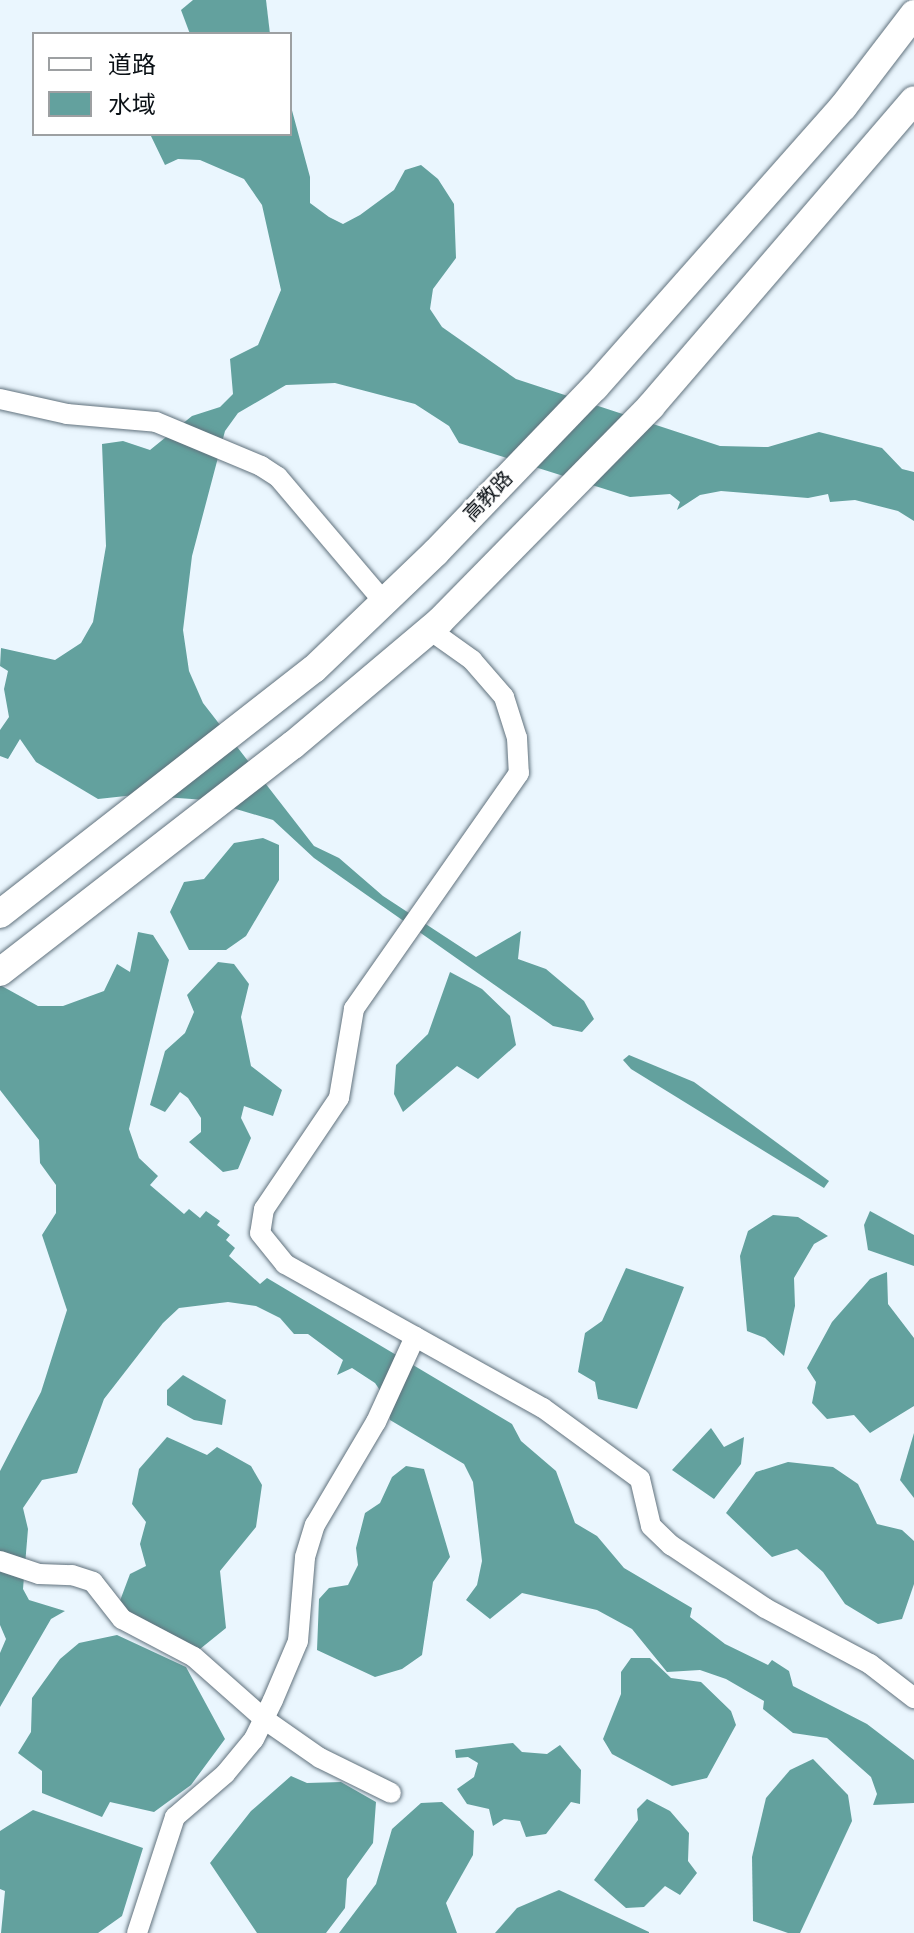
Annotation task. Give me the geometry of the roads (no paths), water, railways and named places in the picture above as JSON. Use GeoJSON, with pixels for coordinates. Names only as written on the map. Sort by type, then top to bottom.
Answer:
{"type":"FeatureCollection","features":[{"type":"Feature","properties":{"kind":"main road","name":"高教路"},"geometry":{"type":"LineString","coordinates":[[0,914],[314,669],[384,602],[595,387],[843,107],[914,14]]}},
{"type":"Feature","properties":{"kind":"main road"},"geometry":{"type":"LineString","coordinates":[[0,972],[293,745],[430,630],[651,406],[914,100]]}},
{"type":"Feature","properties":{"kind":"street"},"geometry":{"type":"LineString","coordinates":[[0,399],[67,414],[156,422],[243,457],[278,477],[384,602]]}},
{"type":"Feature","properties":{"kind":"street"},"geometry":{"type":"LineString","coordinates":[[430,630],[472,660],[504,697],[517,738],[519,773],[354,1009],[339,1098],[264,1209],[260,1233],[285,1264],[543,1408],[640,1479],[651,1526],[671,1545],[765,1608],[870,1664],[914,1698]]}},
{"type":"Feature","properties":{"kind":"street"},"geometry":{"type":"LineString","coordinates":[[137,1933],[175,1817],[225,1774],[264,1719],[298,1641],[305,1557],[315,1525],[376,1422],[415,1337]]}},
{"type":"Feature","properties":{"kind":"street"},"geometry":{"type":"LineString","coordinates":[[0,1561],[39,1574],[72,1575],[93,1582],[122,1619],[194,1657],[264,1719],[320,1758],[391,1793]]}},
{"type":"Feature","properties":{"kind":"water"},"geometry":{"type":"Polygon","coordinates":[[[193,0],[266,0],[270,32],[189,32],[181,10],[193,0]]]}},
{"type":"Feature","properties":{"kind":"water"},"geometry":{"type":"Polygon","coordinates":[[[292,110],[310,177],[310,203],[343,224],[394,190],[405,170],[421,165],[438,179],[454,204],[456,258],[433,289],[430,309],[442,327],[516,379],[720,446],[768,447],[819,432],[882,448],[902,469],[914,472],[914,521],[898,511],[855,500],[830,502],[828,494],[808,498],[721,491],[700,495],[677,510],[680,502],[670,494],[630,497],[459,443],[449,426],[415,404],[335,383],[286,385],[238,413],[225,431],[192,556],[183,630],[189,671],[203,703],[314,846],[339,858],[383,896],[476,957],[521,931],[518,959],[546,969],[584,1001],[594,1019],[582,1032],[553,1026],[314,858],[273,820],[206,800],[135,795],[98,799],[36,762],[20,739],[8,759],[0,756],[0,730],[9,717],[4,689],[8,671],[0,666],[1,648],[55,660],[81,643],[93,622],[106,546],[102,444],[123,441],[150,450],[192,416],[220,407],[233,394],[230,359],[258,345],[281,290],[262,205],[244,179],[200,160],[178,159],[165,165],[151,136],[292,136],[292,110]]]}},
{"type":"Feature","properties":{"kind":"water"},"geometry":{"type":"Polygon","coordinates":[[[263,838],[279,845],[279,880],[246,936],[226,950],[189,950],[170,912],[184,882],[204,879],[234,843],[263,838]]]}},
{"type":"Feature","properties":{"kind":"water"},"geometry":{"type":"Polygon","coordinates":[[[138,932],[153,935],[169,960],[129,1129],[139,1158],[158,1176],[150,1185],[184,1214],[189,1209],[200,1218],[206,1211],[220,1221],[217,1225],[230,1235],[226,1240],[235,1248],[229,1256],[260,1284],[267,1278],[512,1424],[521,1441],[556,1471],[575,1523],[597,1536],[624,1568],[692,1608],[690,1617],[725,1644],[768,1665],[772,1660],[789,1671],[793,1686],[867,1724],[914,1760],[914,1803],[873,1805],[877,1794],[871,1777],[827,1738],[793,1733],[763,1709],[764,1701],[726,1679],[700,1670],[667,1672],[632,1629],[597,1610],[522,1593],[490,1619],[466,1600],[477,1585],[482,1561],[473,1482],[464,1464],[390,1420],[388,1402],[375,1383],[352,1368],[337,1375],[343,1360],[308,1334],[294,1334],[280,1318],[256,1306],[228,1302],[179,1308],[163,1323],[104,1399],[77,1473],[42,1480],[23,1508],[28,1529],[23,1589],[29,1600],[65,1611],[51,1619],[0,1707],[0,1653],[6,1639],[0,1625],[0,1471],[41,1392],[67,1310],[42,1235],[56,1213],[56,1185],[40,1163],[39,1140],[0,1090],[0,985],[38,1006],[63,1006],[104,991],[117,964],[130,972],[138,932]]]}},
{"type":"Feature","properties":{"kind":"water"},"geometry":{"type":"Polygon","coordinates":[[[218,962],[234,964],[249,984],[241,1017],[251,1066],[282,1090],[273,1116],[244,1106],[241,1118],[251,1138],[238,1169],[223,1172],[189,1142],[201,1132],[201,1118],[188,1098],[180,1092],[165,1112],[150,1105],[165,1051],[185,1033],[194,1012],[187,995],[218,962]]]}},
{"type":"Feature","properties":{"kind":"water"},"geometry":{"type":"Polygon","coordinates":[[[450,972],[482,989],[510,1016],[516,1045],[478,1079],[457,1066],[403,1112],[394,1094],[396,1065],[428,1034],[450,972]]]}},
{"type":"Feature","properties":{"kind":"water"},"geometry":{"type":"Polygon","coordinates":[[[629,1055],[694,1082],[829,1181],[824,1188],[631,1069],[623,1060],[629,1055]]]}},
{"type":"Feature","properties":{"kind":"water"},"geometry":{"type":"Polygon","coordinates":[[[870,1211],[914,1235],[914,1266],[868,1250],[864,1225],[870,1211]]]}},
{"type":"Feature","properties":{"kind":"water"},"geometry":{"type":"Polygon","coordinates":[[[773,1215],[798,1217],[828,1236],[814,1244],[794,1278],[795,1306],[784,1356],[765,1338],[747,1331],[740,1256],[748,1231],[773,1215]]]}},
{"type":"Feature","properties":{"kind":"water"},"geometry":{"type":"Polygon","coordinates":[[[626,1268],[684,1287],[637,1409],[598,1399],[595,1382],[578,1372],[585,1333],[602,1321],[626,1268]]]}},
{"type":"Feature","properties":{"kind":"water"},"geometry":{"type":"Polygon","coordinates":[[[887,1272],[888,1304],[914,1338],[914,1406],[870,1433],[854,1415],[827,1419],[812,1403],[816,1382],[807,1368],[832,1322],[870,1279],[887,1272]]]}},
{"type":"Feature","properties":{"kind":"water"},"geometry":{"type":"Polygon","coordinates":[[[183,1375],[226,1400],[222,1425],[194,1420],[167,1405],[167,1390],[183,1375]]]}},
{"type":"Feature","properties":{"kind":"water"},"geometry":{"type":"Polygon","coordinates":[[[711,1428],[724,1447],[744,1437],[741,1464],[714,1499],[672,1470],[711,1428]]]}},
{"type":"Feature","properties":{"kind":"water"},"geometry":{"type":"Polygon","coordinates":[[[914,1433],[914,1498],[900,1480],[914,1433]]]}},
{"type":"Feature","properties":{"kind":"water"},"geometry":{"type":"Polygon","coordinates":[[[167,1437],[207,1455],[217,1447],[251,1466],[262,1485],[256,1527],[220,1571],[226,1628],[200,1649],[150,1630],[118,1606],[130,1574],[146,1566],[140,1544],[146,1522],[132,1504],[139,1469],[167,1437]]]}},
{"type":"Feature","properties":{"kind":"water"},"geometry":{"type":"Polygon","coordinates":[[[788,1462],[833,1467],[858,1484],[877,1524],[902,1530],[914,1541],[914,1584],[902,1619],[878,1624],[845,1604],[823,1572],[797,1549],[772,1557],[726,1513],[756,1472],[788,1462]]]}},
{"type":"Feature","properties":{"kind":"water"},"geometry":{"type":"Polygon","coordinates":[[[406,1466],[424,1469],[450,1557],[433,1582],[422,1655],[402,1669],[375,1677],[317,1650],[319,1599],[329,1588],[348,1585],[358,1565],[356,1548],[365,1513],[380,1503],[392,1477],[406,1466]]]}},
{"type":"Feature","properties":{"kind":"water"},"geometry":{"type":"Polygon","coordinates":[[[117,1635],[186,1667],[225,1739],[191,1785],[154,1812],[110,1802],[102,1817],[42,1793],[42,1771],[18,1753],[31,1732],[32,1698],[60,1659],[79,1643],[117,1635]]]}},
{"type":"Feature","properties":{"kind":"water"},"geometry":{"type":"Polygon","coordinates":[[[631,1658],[650,1658],[671,1678],[701,1682],[731,1711],[736,1725],[707,1778],[672,1786],[612,1754],[603,1739],[621,1694],[621,1672],[631,1658]]]}},
{"type":"Feature","properties":{"kind":"water"},"geometry":{"type":"Polygon","coordinates":[[[513,1743],[522,1752],[547,1754],[560,1745],[581,1770],[580,1804],[571,1802],[546,1834],[526,1837],[520,1821],[504,1819],[493,1826],[489,1809],[467,1804],[457,1789],[474,1777],[478,1763],[468,1757],[456,1758],[455,1750],[513,1743]]]}},
{"type":"Feature","properties":{"kind":"water"},"geometry":{"type":"Polygon","coordinates":[[[813,1759],[848,1795],[852,1821],[800,1933],[788,1933],[753,1921],[752,1857],[766,1798],[790,1770],[813,1759]]]}},
{"type":"Feature","properties":{"kind":"water"},"geometry":{"type":"Polygon","coordinates":[[[291,1776],[307,1783],[341,1782],[376,1802],[373,1843],[347,1879],[345,1908],[326,1933],[257,1933],[210,1863],[251,1811],[291,1776]]]}},
{"type":"Feature","properties":{"kind":"water"},"geometry":{"type":"Polygon","coordinates":[[[647,1799],[670,1811],[689,1833],[688,1861],[697,1873],[680,1895],[665,1886],[644,1907],[626,1908],[594,1880],[638,1820],[637,1809],[647,1799]]]}},
{"type":"Feature","properties":{"kind":"water"},"geometry":{"type":"Polygon","coordinates":[[[442,1802],[474,1831],[473,1855],[446,1903],[457,1933],[339,1933],[376,1884],[392,1829],[421,1803],[442,1802]]]}},
{"type":"Feature","properties":{"kind":"water"},"geometry":{"type":"Polygon","coordinates":[[[33,1810],[143,1848],[122,1916],[98,1933],[1,1933],[5,1891],[0,1889],[0,1831],[33,1810]]]}},
{"type":"Feature","properties":{"kind":"water"},"geometry":{"type":"Polygon","coordinates":[[[559,1890],[649,1933],[495,1933],[517,1908],[559,1890]]]}}]}
